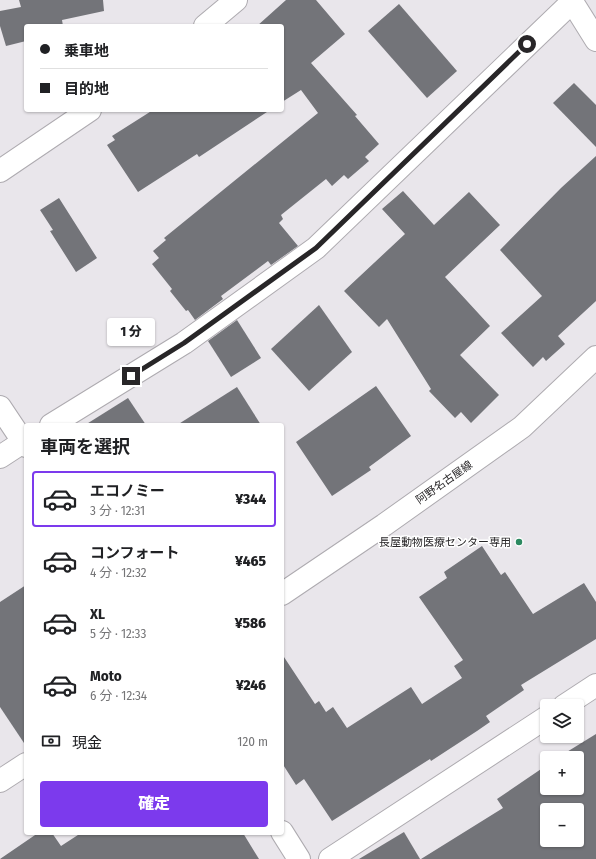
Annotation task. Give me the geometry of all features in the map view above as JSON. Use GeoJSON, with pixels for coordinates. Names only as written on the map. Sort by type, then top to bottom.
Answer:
{"type":"FeatureCollection","features":[{"type":"Feature","properties":{"kind":"street"},"geometry":{"type":"LineString","coordinates":[[207,24],[236,0]]}},
{"type":"Feature","properties":{"kind":"street"},"geometry":{"type":"LineString","coordinates":[[54,423],[184,343],[316,248],[571,1],[596,40]]}},
{"type":"Feature","properties":{"kind":"street"},"geometry":{"type":"LineString","coordinates":[[0,171],[87,112]]}},
{"type":"Feature","properties":{"kind":"street","name":"阿野名古屋線"},"geometry":{"type":"LineString","coordinates":[[284,593],[384,525],[522,427],[596,357]]}},
{"type":"Feature","properties":{"kind":"street"},"geometry":{"type":"LineString","coordinates":[[0,408],[24,442]]}},
{"type":"Feature","properties":{"kind":"street"},"geometry":{"type":"LineString","coordinates":[[0,457],[24,444]]}},
{"type":"Feature","properties":{"kind":"street"},"geometry":{"type":"LineString","coordinates":[[575,699],[596,685]]}},
{"type":"Feature","properties":{"kind":"street"},"geometry":{"type":"LineString","coordinates":[[330,859],[540,722]]}},
{"type":"Feature","properties":{"kind":"street"},"geometry":{"type":"LineString","coordinates":[[0,781],[24,765]]}},
{"type":"Feature","properties":{"kind":"street"},"geometry":{"type":"LineString","coordinates":[[284,835],[299,859]]}},
{"type":"Feature","properties":{"kind":"building"},"geometry":{"type":"Polygon","coordinates":[[[19,0],[103,0],[104,11],[62,20],[63,24],[24,24],[24,42],[6,46],[0,26],[0,11],[21,7],[19,0]]]}},
{"type":"Feature","properties":{"kind":"building"},"geometry":{"type":"Polygon","coordinates":[[[286,0],[316,0],[345,34],[311,63],[357,115],[355,116],[379,144],[365,157],[369,161],[348,179],[344,175],[332,186],[326,179],[281,215],[283,219],[279,223],[298,246],[271,265],[268,261],[221,296],[223,299],[195,320],[188,310],[186,311],[170,291],[172,289],[152,264],[159,258],[153,251],[166,240],[164,238],[318,113],[301,90],[284,101],[284,24],[259,24],[286,0]]]}},
{"type":"Feature","properties":{"kind":"building"},"geometry":{"type":"Polygon","coordinates":[[[399,4],[457,71],[427,98],[368,31],[399,4]]]}},
{"type":"Feature","properties":{"kind":"building"},"geometry":{"type":"Polygon","coordinates":[[[574,83],[596,105],[596,147],[553,103],[574,83]]]}},
{"type":"Feature","properties":{"kind":"building"},"geometry":{"type":"Polygon","coordinates":[[[150,112],[267,112],[199,157],[197,154],[138,192],[107,145],[115,140],[112,136],[150,112]]]}},
{"type":"Feature","properties":{"kind":"building"},"geometry":{"type":"Polygon","coordinates":[[[596,156],[596,301],[558,336],[565,344],[546,361],[543,357],[533,367],[501,333],[542,296],[500,250],[561,188],[596,156]]]}},
{"type":"Feature","properties":{"kind":"building"},"geometry":{"type":"Polygon","coordinates":[[[403,191],[434,225],[469,192],[500,225],[445,277],[490,326],[460,355],[499,395],[471,423],[461,412],[455,418],[429,391],[431,389],[387,319],[379,327],[344,291],[405,234],[382,209],[403,191]]]}},
{"type":"Feature","properties":{"kind":"building"},"geometry":{"type":"Polygon","coordinates":[[[59,198],[97,258],[76,272],[50,231],[53,230],[40,210],[59,198]]]}},
{"type":"Feature","properties":{"kind":"building"},"geometry":{"type":"Polygon","coordinates":[[[319,305],[352,352],[309,391],[271,349],[319,305]]]}},
{"type":"Feature","properties":{"kind":"building"},"geometry":{"type":"Polygon","coordinates":[[[237,320],[261,358],[231,377],[208,341],[237,320]]]}},
{"type":"Feature","properties":{"kind":"building"},"geometry":{"type":"Polygon","coordinates":[[[376,386],[411,436],[369,467],[371,470],[332,496],[296,442],[376,386]]]}},
{"type":"Feature","properties":{"kind":"building"},"geometry":{"type":"Polygon","coordinates":[[[237,387],[260,423],[180,423],[237,387]]]}},
{"type":"Feature","properties":{"kind":"building"},"geometry":{"type":"Polygon","coordinates":[[[128,398],[145,423],[88,423],[128,398]]]}},
{"type":"Feature","properties":{"kind":"building"},"geometry":{"type":"Polygon","coordinates":[[[482,546],[501,575],[505,572],[533,614],[584,583],[596,602],[596,639],[521,685],[524,690],[486,716],[490,722],[477,731],[431,761],[430,759],[332,821],[304,779],[296,785],[284,766],[284,657],[315,704],[319,701],[326,712],[333,707],[347,728],[411,687],[422,704],[462,678],[454,666],[463,660],[419,597],[447,578],[444,572],[482,546]]]}},
{"type":"Feature","properties":{"kind":"building"},"geometry":{"type":"Polygon","coordinates":[[[24,586],[24,743],[0,707],[0,602],[24,586]]]}},
{"type":"Feature","properties":{"kind":"building"},"geometry":{"type":"Polygon","coordinates":[[[596,734],[596,859],[421,859],[503,808],[497,799],[540,770],[540,795],[584,795],[584,751],[568,751],[584,743],[584,741],[596,734]]]}},
{"type":"Feature","properties":{"kind":"building"},"geometry":{"type":"Polygon","coordinates":[[[404,832],[420,859],[359,859],[404,832]]]}},
{"type":"Feature","properties":{"kind":"building"},"geometry":{"type":"Polygon","coordinates":[[[35,835],[53,835],[61,846],[78,835],[244,835],[259,859],[0,859],[35,835]]]}},
{"type":"Feature","properties":{"kind":"place","name":"長屋動物医療センター専用"},"geometry":{"type":"Point","coordinates":[519,542]}},
{"type":"Feature","properties":{"kind":"route"},"geometry":{"type":"LineString","coordinates":[[131,376],[184,343],[316,248],[527,44]]}}]}
